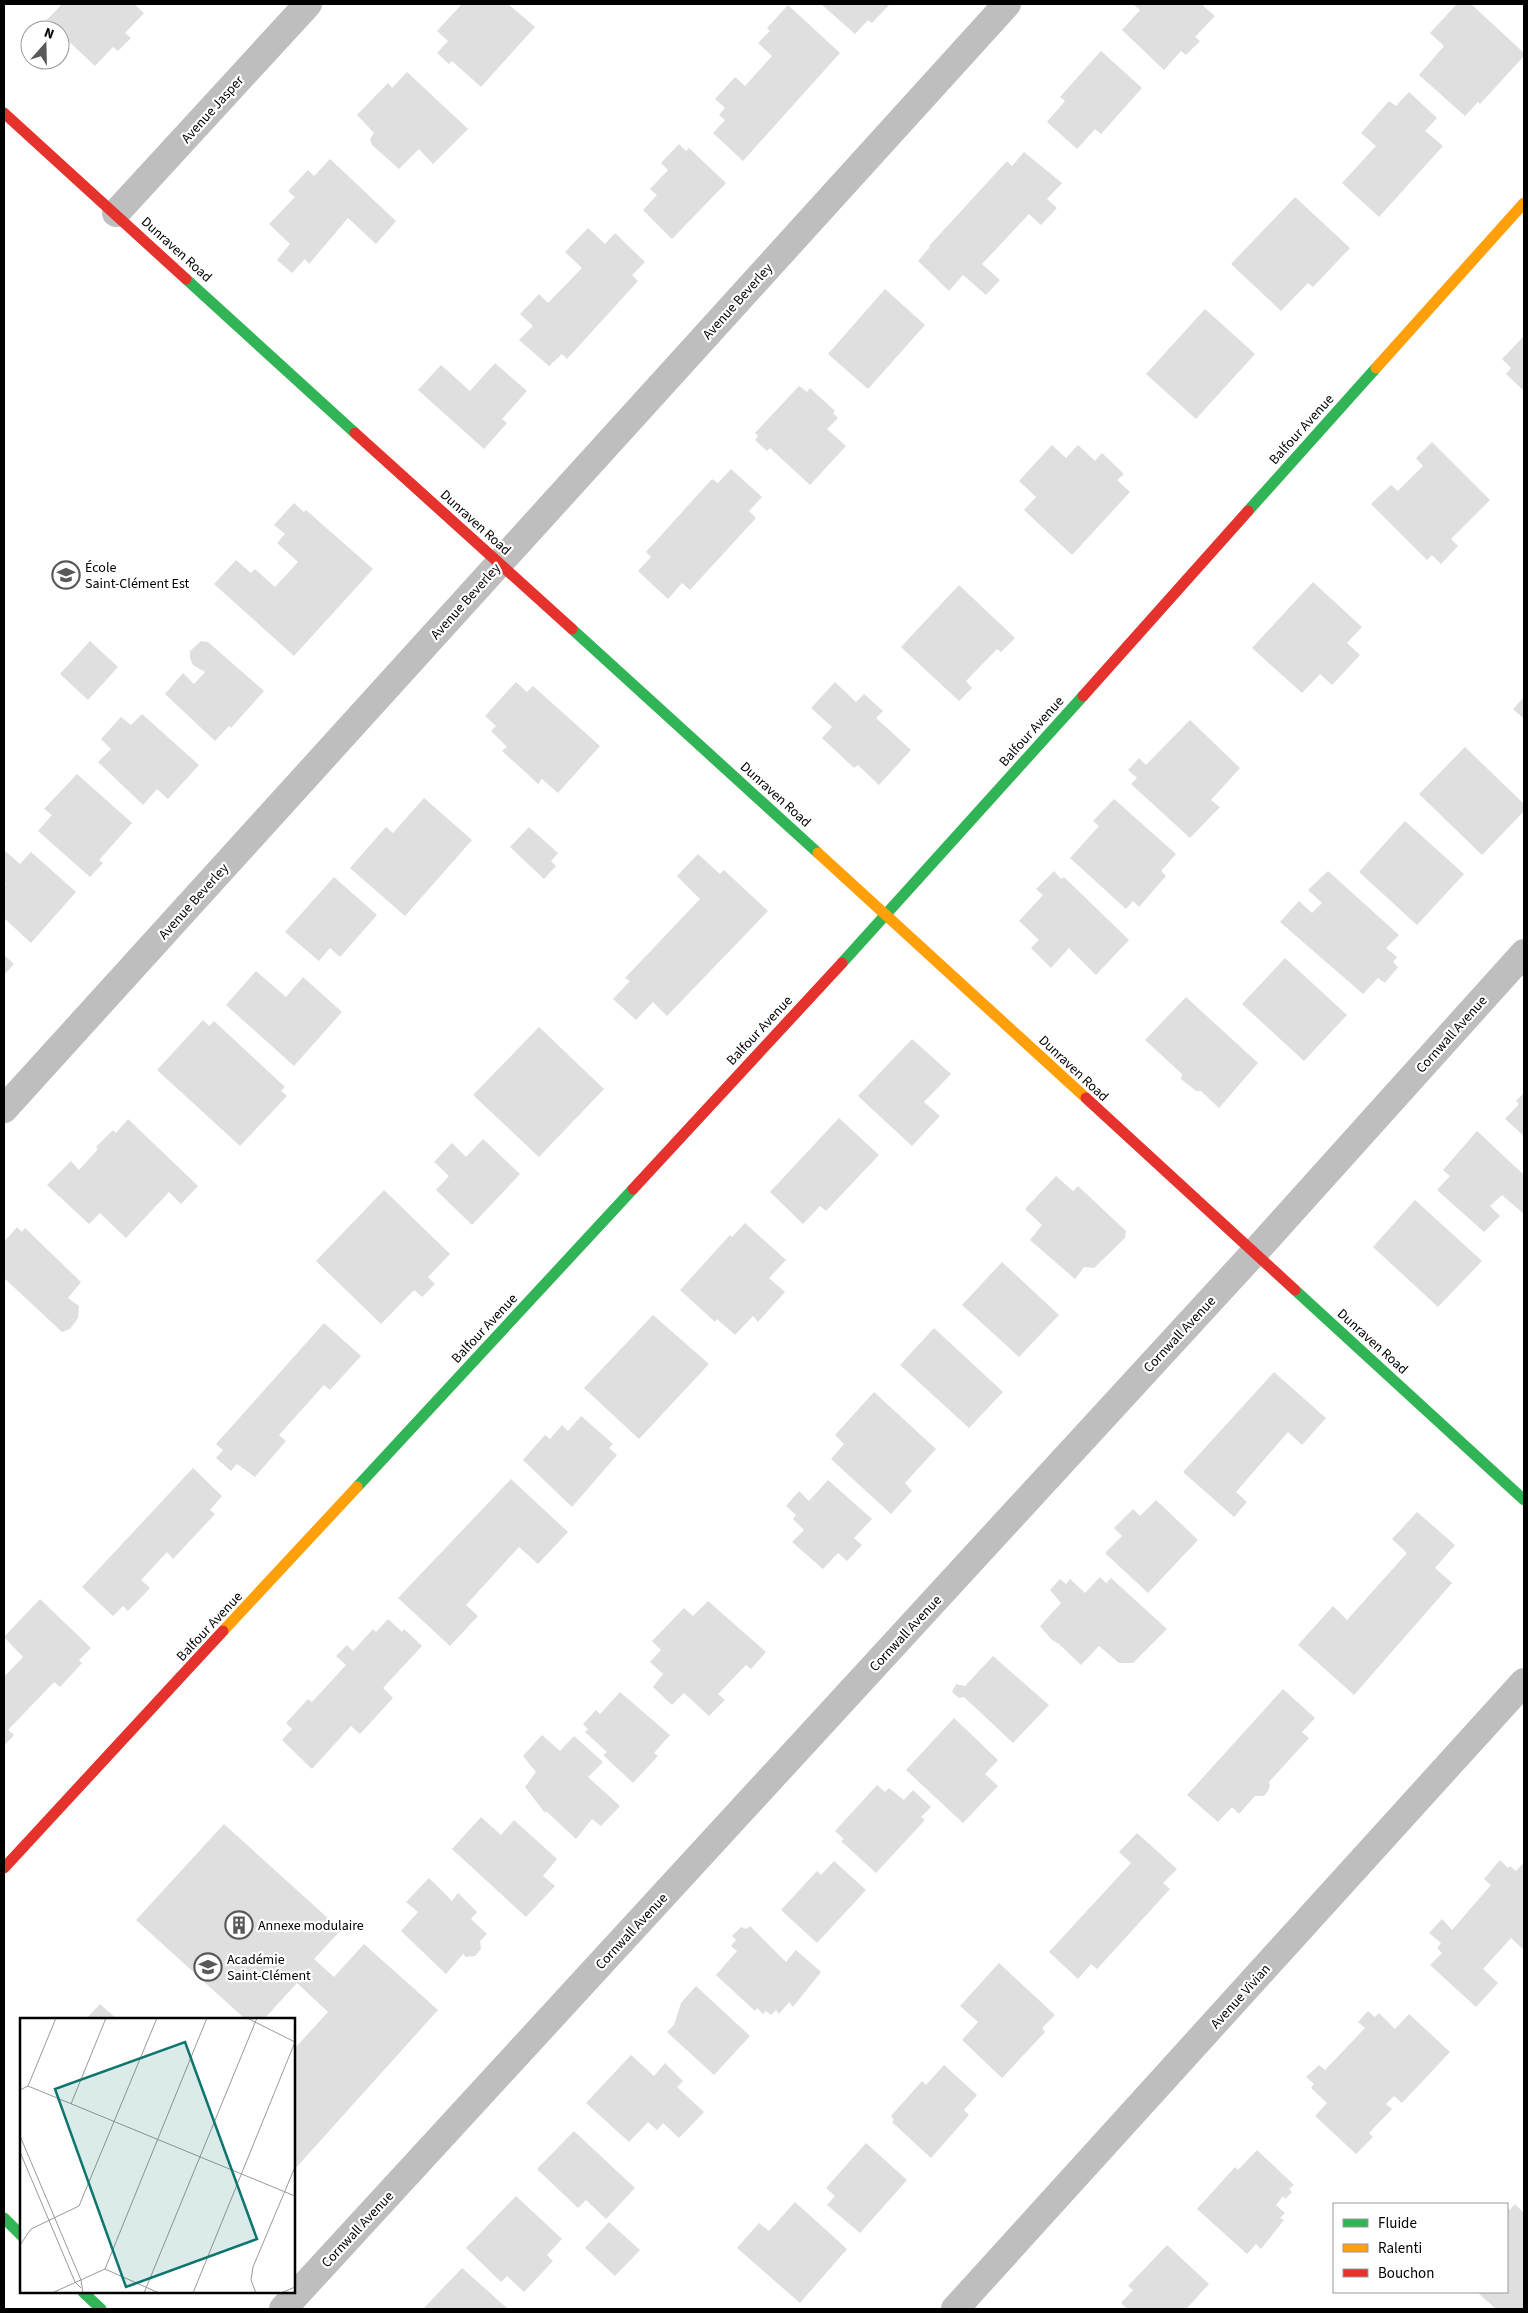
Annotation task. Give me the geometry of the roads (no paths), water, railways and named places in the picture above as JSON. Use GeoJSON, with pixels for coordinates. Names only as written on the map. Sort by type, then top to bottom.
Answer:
{"type":"FeatureCollection","features":[{"type":"Feature","properties":{"kind":"street","name":"Avenue Jasper"},"geometry":{"type":"LineString","coordinates":[[116,213],[308,4]]}},
{"type":"Feature","properties":{"kind":"street","name":"Avenue Beverley"},"geometry":{"type":"LineString","coordinates":[[4,1109],[1007,4]]}},
{"type":"Feature","properties":{"kind":"street","name":"Dunraven Road"},"geometry":{"type":"LineString","coordinates":[[4,113],[886,915],[1524,1500]]}},
{"type":"Feature","properties":{"kind":"street","name":"Balfour Avenue"},"geometry":{"type":"LineString","coordinates":[[4,1868],[886,915],[1524,203]]}},
{"type":"Feature","properties":{"kind":"street","name":"Cornwall Avenue"},"geometry":{"type":"LineString","coordinates":[[283,2309],[1254,1253],[1524,953]]}},
{"type":"Feature","properties":{"kind":"street","name":"Avenue Vivian"},"geometry":{"type":"LineString","coordinates":[[955,2309],[1524,1682]]}},
{"type":"Feature","properties":{"kind":"street"},"geometry":{"type":"LineString","coordinates":[[4,2218],[20,2234]]}},
{"type":"Feature","properties":{"kind":"street"},"geometry":{"type":"LineString","coordinates":[[84,2293],[102,2309]]}},
{"type":"Feature","properties":{"kind":"place","name":"École Saint-Clément Est"},"geometry":{"type":"Point","coordinates":[66,575]}},
{"type":"Feature","properties":{"kind":"place","name":"Annexe modulaire"},"geometry":{"type":"Point","coordinates":[239,1925]}},
{"type":"Feature","properties":{"kind":"place","name":"Académie Saint-Clément"},"geometry":{"type":"Point","coordinates":[208,1967]}}]}
